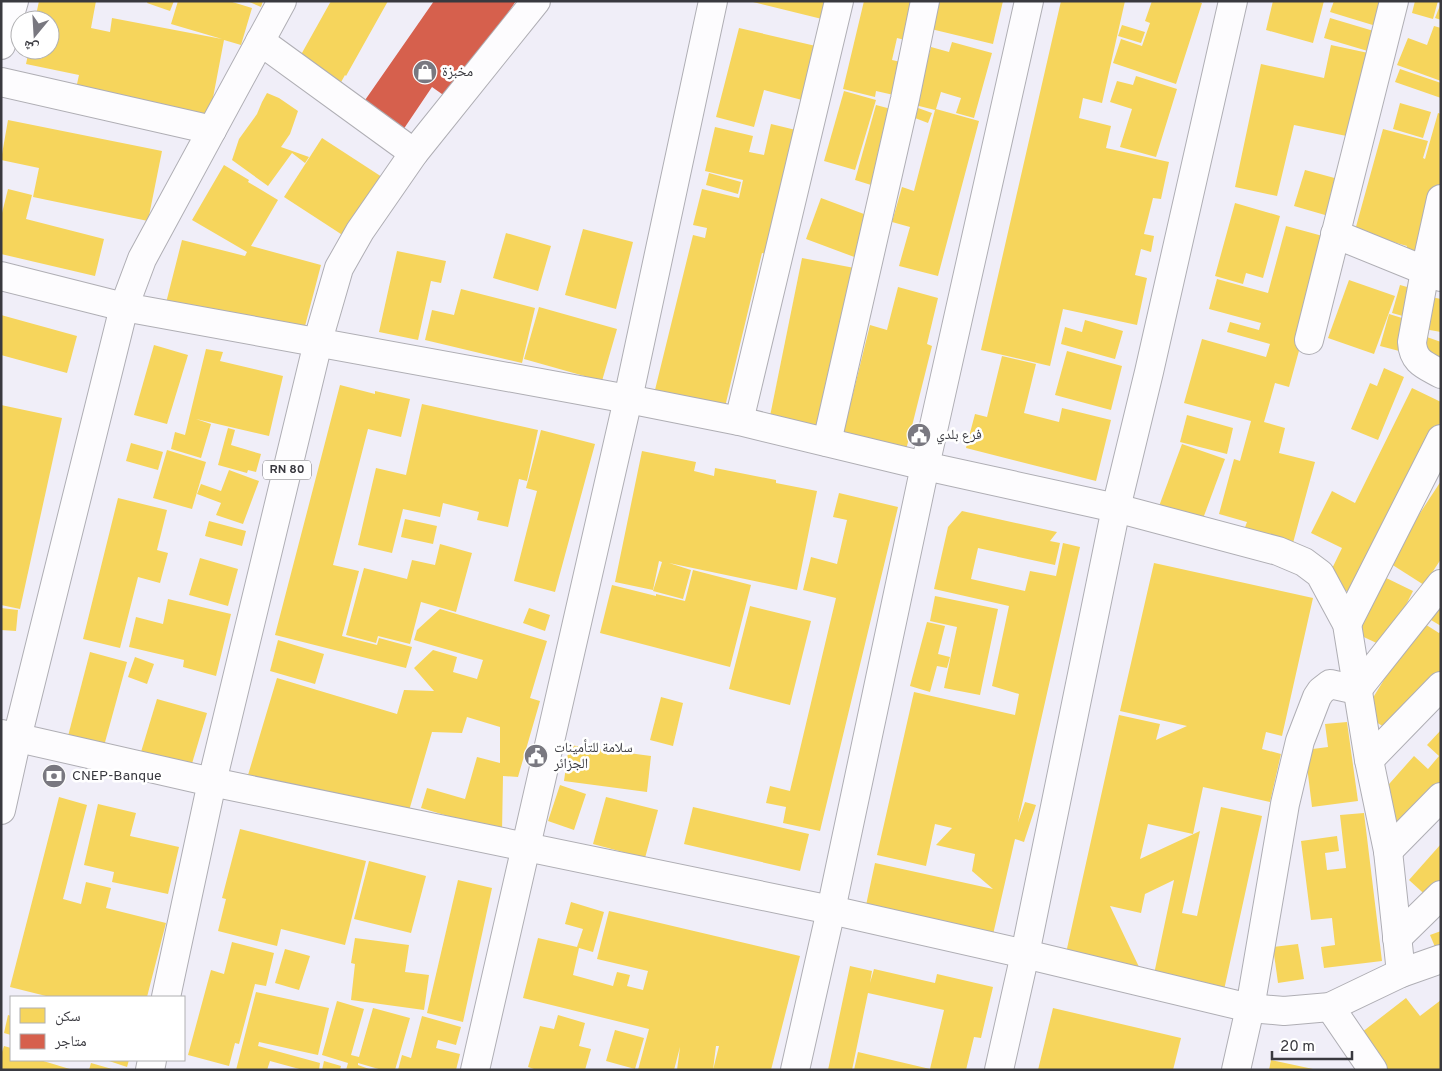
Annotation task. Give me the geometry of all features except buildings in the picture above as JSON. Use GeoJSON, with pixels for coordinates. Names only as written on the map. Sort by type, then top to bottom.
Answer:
{"type":"FeatureCollection","features":[{"type":"Feature","properties":{"kind":"street"},"geometry":{"type":"LineString","coordinates":[[1,45],[14,1]]}},
{"type":"Feature","properties":{"kind":"street"},"geometry":{"type":"LineString","coordinates":[[1,810],[9,736],[124,307],[142,259],[282,1]]}},
{"type":"Feature","properties":{"kind":"street","name":"RN 80"},"geometry":{"type":"LineString","coordinates":[[166,996],[212,782],[318,343],[339,268],[360,231],[414,152],[536,1]]}},
{"type":"Feature","properties":{"kind":"street"},"geometry":{"type":"LineString","coordinates":[[475,1070],[628,400],[713,1]]}},
{"type":"Feature","properties":{"kind":"street"},"geometry":{"type":"LineString","coordinates":[[739,421],[839,1]]}},
{"type":"Feature","properties":{"kind":"street"},"geometry":{"type":"LineString","coordinates":[[827,442],[905,99],[925,1]]}},
{"type":"Feature","properties":{"kind":"street"},"geometry":{"type":"LineString","coordinates":[[795,1070],[831,910],[925,466],[1028,1]]}},
{"type":"Feature","properties":{"kind":"street"},"geometry":{"type":"LineString","coordinates":[[998,1070],[1025,954],[1116,508],[1149,372],[1233,1]]}},
{"type":"Feature","properties":{"kind":"street"},"geometry":{"type":"LineString","coordinates":[[1309,340],[1334,234],[1394,1]]}},
{"type":"Feature","properties":{"kind":"street"},"geometry":{"type":"LineString","coordinates":[[260,41],[414,152]]}},
{"type":"Feature","properties":{"kind":"street"},"geometry":{"type":"LineString","coordinates":[[1,82],[212,130]]}},
{"type":"Feature","properties":{"kind":"street"},"geometry":{"type":"LineString","coordinates":[[1441,199],[1433,274],[1412,334],[1412,352],[1421,362],[1441,374]]}},
{"type":"Feature","properties":{"kind":"street"},"geometry":{"type":"LineString","coordinates":[[1334,234],[1433,274]]}},
{"type":"Feature","properties":{"kind":"street"},"geometry":{"type":"LineString","coordinates":[[1,276],[124,307],[739,421],[925,466],[1116,508],[1278,551],[1304,562],[1320,574],[1347,624],[1369,760],[1388,851],[1401,973]]}},
{"type":"Feature","properties":{"kind":"street"},"geometry":{"type":"LineString","coordinates":[[1347,624],[1441,439]]}},
{"type":"Feature","properties":{"kind":"street"},"geometry":{"type":"LineString","coordinates":[[1357,690],[1441,584]]}},
{"type":"Feature","properties":{"kind":"street"},"geometry":{"type":"LineString","coordinates":[[1236,1070],[1250,1008],[1285,804],[1300,741],[1321,690],[1330,684],[1357,690]]}},
{"type":"Feature","properties":{"kind":"street"},"geometry":{"type":"LineString","coordinates":[[1369,760],[1441,686]]}},
{"type":"Feature","properties":{"kind":"street"},"geometry":{"type":"LineString","coordinates":[[9,736],[212,782],[831,910],[1250,1008],[1284,1011],[1330,1007],[1401,973],[1441,959]]}},
{"type":"Feature","properties":{"kind":"street"},"geometry":{"type":"LineString","coordinates":[[1388,851],[1441,797]]}},
{"type":"Feature","properties":{"kind":"street"},"geometry":{"type":"LineString","coordinates":[[1397,938],[1441,895]]}},
{"type":"Feature","properties":{"kind":"street"},"geometry":{"type":"LineString","coordinates":[[1330,1007],[1373,1070]]}},
{"type":"Feature","properties":{"kind":"place","name":"مخبزة"},"geometry":{"type":"Point","coordinates":[425,72]}},
{"type":"Feature","properties":{"kind":"place","name":"فرع بلدي"},"geometry":{"type":"Point","coordinates":[919,435]}},
{"type":"Feature","properties":{"kind":"place","name":"سلامة للتأمينات الجزائر"},"geometry":{"type":"Point","coordinates":[536,756]}},
{"type":"Feature","properties":{"kind":"place","name":"CNEP-Banque"},"geometry":{"type":"Point","coordinates":[54,776]}}]}
